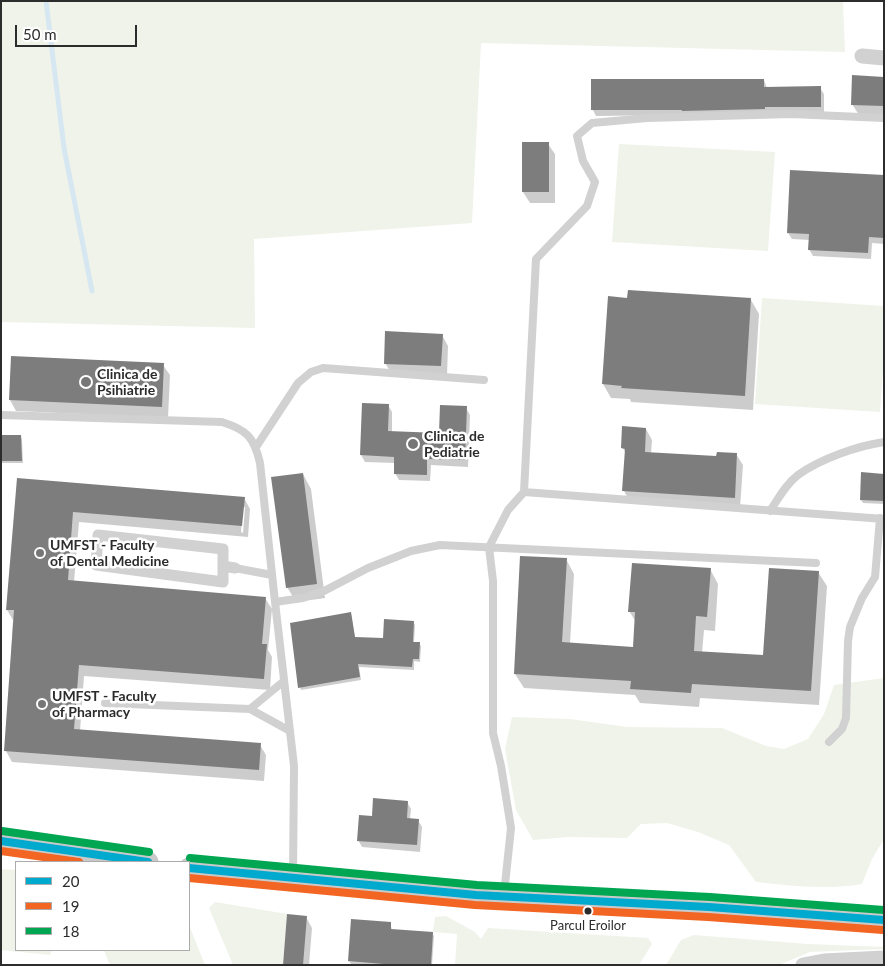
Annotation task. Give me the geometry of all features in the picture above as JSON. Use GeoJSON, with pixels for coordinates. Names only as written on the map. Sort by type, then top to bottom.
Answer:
{"type":"FeatureCollection","features":[{"type":"Feature","properties":{"kind":"main road"},"geometry":{"type":"LineString","coordinates":[[1,841],[141,861]]}},
{"type":"Feature","properties":{"kind":"main road"},"geometry":{"type":"LineString","coordinates":[[190,868],[504,896],[709,907],[884,920]]}},
{"type":"Feature","properties":{"kind":"street"},"geometry":{"type":"LineString","coordinates":[[862,56],[884,58]]}},
{"type":"Feature","properties":{"kind":"street"},"geometry":{"type":"LineString","coordinates":[[98,536],[222,549],[223,566],[223,582],[96,565],[98,536]]}},
{"type":"Feature","properties":{"kind":"street"},"geometry":{"type":"LineString","coordinates":[[223,566],[235,568]]}},
{"type":"Feature","properties":{"kind":"street"},"geometry":{"type":"LineString","coordinates":[[803,965],[824,961],[884,958]]}},
{"type":"Feature","properties":{"kind":"lane"},"geometry":{"type":"LineString","coordinates":[[504,896],[511,828],[501,766],[493,733],[494,581],[489,547],[508,510],[524,492],[536,259],[587,206],[595,182],[583,160],[577,136],[592,123],[647,118],[791,114],[884,118]]}},
{"type":"Feature","properties":{"kind":"lane"},"geometry":{"type":"LineString","coordinates":[[256,447],[298,383],[311,372],[323,368],[484,380]]}},
{"type":"Feature","properties":{"kind":"lane"},"geometry":{"type":"LineString","coordinates":[[1,415],[222,422],[238,427],[249,435],[256,447],[260,462],[294,766],[293,878]]}},
{"type":"Feature","properties":{"kind":"lane"},"geometry":{"type":"LineString","coordinates":[[770,511],[787,486],[798,475],[848,451],[884,442]]}},
{"type":"Feature","properties":{"kind":"lane"},"geometry":{"type":"LineString","coordinates":[[524,492],[882,518],[875,577],[862,598],[850,627],[846,718],[842,729],[829,742]]}},
{"type":"Feature","properties":{"kind":"lane"},"geometry":{"type":"LineString","coordinates":[[275,602],[303,598],[324,591],[368,568],[411,551],[440,545],[816,563]]}},
{"type":"Feature","properties":{"kind":"lane"},"geometry":{"type":"LineString","coordinates":[[235,568],[272,575]]}},
{"type":"Feature","properties":{"kind":"lane"},"geometry":{"type":"LineString","coordinates":[[875,577],[884,577]]}},
{"type":"Feature","properties":{"kind":"lane"},"geometry":{"type":"LineString","coordinates":[[250,709],[284,681]]}},
{"type":"Feature","properties":{"kind":"lane"},"geometry":{"type":"LineString","coordinates":[[105,703],[250,709],[290,731]]}},
{"type":"Feature","properties":{"kind":"shaded area"},"geometry":{"type":"Polygon","coordinates":[[[1,1],[843,1],[845,52],[481,43],[472,223],[254,239],[255,328],[1,322],[1,1]]]}},
{"type":"Feature","properties":{"kind":"shaded area"},"geometry":{"type":"Polygon","coordinates":[[[619,144],[775,152],[768,251],[612,242],[619,144]]]}},
{"type":"Feature","properties":{"kind":"shaded area"},"geometry":{"type":"Polygon","coordinates":[[[762,298],[884,306],[884,355],[880,412],[755,404],[762,298]]]}},
{"type":"Feature","properties":{"kind":"shaded area"},"geometry":{"type":"Polygon","coordinates":[[[884,678],[884,839],[872,859],[862,884],[822,887],[756,882],[729,845],[698,832],[667,823],[641,824],[627,838],[568,837],[533,840],[516,810],[505,749],[512,717],[570,719],[627,727],[722,728],[766,746],[784,749],[808,739],[824,714],[834,685],[884,678]]]}},
{"type":"Feature","properties":{"kind":"shaded area"},"geometry":{"type":"Polygon","coordinates":[[[1,869],[15,870],[15,951],[52,951],[50,955],[1,950],[1,869]]]}},
{"type":"Feature","properties":{"kind":"shaded area"},"geometry":{"type":"Polygon","coordinates":[[[215,902],[287,914],[283,965],[233,965],[209,908],[215,902]]]}},
{"type":"Feature","properties":{"kind":"shaded area"},"geometry":{"type":"Polygon","coordinates":[[[446,916],[475,932],[481,939],[488,928],[648,938],[652,944],[639,965],[455,965],[457,934],[433,932],[435,917],[446,916]]]}},
{"type":"Feature","properties":{"kind":"shaded area"},"geometry":{"type":"Polygon","coordinates":[[[190,928],[205,965],[112,965],[109,963],[104,951],[190,951],[190,928]]]}},
{"type":"Feature","properties":{"kind":"shaded area"},"geometry":{"type":"Polygon","coordinates":[[[694,935],[808,944],[884,947],[884,949],[810,952],[779,965],[666,965],[681,940],[694,935]]]}},
{"type":"Feature","properties":{"kind":"building"},"geometry":{"type":"Polygon","coordinates":[[[852,75],[884,77],[884,106],[851,105],[852,75]]]}},
{"type":"Feature","properties":{"kind":"building"},"geometry":{"type":"Polygon","coordinates":[[[591,79],[764,79],[764,87],[821,86],[821,107],[765,107],[765,109],[682,111],[591,110],[591,79]]]}},
{"type":"Feature","properties":{"kind":"building"},"geometry":{"type":"Polygon","coordinates":[[[522,142],[549,142],[549,192],[522,192],[522,142]]]}},
{"type":"Feature","properties":{"kind":"building"},"geometry":{"type":"Polygon","coordinates":[[[790,170],[884,175],[884,238],[869,237],[868,253],[808,250],[809,234],[787,233],[790,170]]]}},
{"type":"Feature","properties":{"kind":"building"},"geometry":{"type":"Polygon","coordinates":[[[628,290],[751,298],[745,396],[621,388],[622,386],[602,384],[608,296],[627,298],[628,290]]]}},
{"type":"Feature","properties":{"kind":"building"},"geometry":{"type":"Polygon","coordinates":[[[385,331],[443,334],[441,366],[384,364],[385,331]]]}},
{"type":"Feature","properties":{"kind":"building","name":"Clinica de Psihiatrie"},"geometry":{"type":"Polygon","coordinates":[[[11,356],[164,363],[162,407],[9,400],[11,356]]]}},
{"type":"Feature","properties":{"kind":"building","name":"Clinica de Pediatrie"},"geometry":{"type":"Polygon","coordinates":[[[362,403],[389,404],[388,431],[439,433],[440,405],[467,406],[465,460],[427,459],[427,475],[394,474],[394,457],[360,455],[362,403]]]}},
{"type":"Feature","properties":{"kind":"building"},"geometry":{"type":"Polygon","coordinates":[[[622,426],[646,428],[645,452],[716,456],[717,452],[737,453],[735,498],[622,491],[625,449],[621,448],[622,426]]]}},
{"type":"Feature","properties":{"kind":"building"},"geometry":{"type":"Polygon","coordinates":[[[1,435],[21,435],[22,461],[1,461],[1,435]]]}},
{"type":"Feature","properties":{"kind":"building"},"geometry":{"type":"Polygon","coordinates":[[[861,472],[884,474],[884,501],[860,500],[861,472]]]}},
{"type":"Feature","properties":{"kind":"building"},"geometry":{"type":"Polygon","coordinates":[[[303,473],[317,584],[286,588],[271,477],[303,473]]]}},
{"type":"Feature","properties":{"kind":"building"},"geometry":{"type":"Polygon","coordinates":[[[17,478],[245,497],[242,526],[73,512],[68,580],[266,597],[262,644],[267,644],[264,679],[79,665],[74,729],[261,743],[259,770],[4,751],[14,610],[6,610],[17,478]]]}},
{"type":"Feature","properties":{"kind":"building"},"geometry":{"type":"Polygon","coordinates":[[[520,556],[567,558],[562,642],[633,647],[635,612],[628,612],[632,563],[711,568],[707,617],[696,616],[694,651],[763,655],[769,568],[819,571],[811,691],[692,684],[691,693],[630,689],[631,681],[514,674],[520,556]]]}},
{"type":"Feature","properties":{"kind":"building"},"geometry":{"type":"Polygon","coordinates":[[[351,612],[355,637],[383,638],[384,619],[414,621],[413,642],[420,642],[419,659],[413,659],[412,667],[358,664],[360,677],[298,688],[290,623],[351,612]]]}},
{"type":"Feature","properties":{"kind":"building"},"geometry":{"type":"Polygon","coordinates":[[[373,798],[408,801],[407,818],[419,819],[417,845],[357,841],[359,815],[372,816],[373,798]]]}},
{"type":"Feature","properties":{"kind":"building"},"geometry":{"type":"Polygon","coordinates":[[[287,914],[307,916],[303,965],[283,965],[287,914]]]}},
{"type":"Feature","properties":{"kind":"building"},"geometry":{"type":"Polygon","coordinates":[[[351,919],[391,922],[391,929],[433,932],[431,965],[396,965],[348,961],[351,919]]]}},
{"type":"Feature","properties":{"kind":"waterway"},"geometry":{"type":"LineString","coordinates":[[46,1],[64,148],[92,291]]}},
{"type":"Feature","properties":{"kind":"transit line","name":"18"},"geometry":{"type":"LineString","coordinates":[[2,831],[149,852]]}},
{"type":"Feature","properties":{"kind":"transit line","name":"20"},"geometry":{"type":"LineString","coordinates":[[1,841],[141,861]]}},
{"type":"Feature","properties":{"kind":"transit line","name":"19"},"geometry":{"type":"LineString","coordinates":[[1,851],[72,861]]}},
{"type":"Feature","properties":{"kind":"transit line","name":"18"},"geometry":{"type":"LineString","coordinates":[[190,858],[477,885],[710,897],[884,910]]}},
{"type":"Feature","properties":{"kind":"transit line","name":"20"},"geometry":{"type":"LineString","coordinates":[[190,868],[476,895],[709,907],[884,920]]}},
{"type":"Feature","properties":{"kind":"transit line","name":"19"},"geometry":{"type":"LineString","coordinates":[[190,878],[475,905],[708,917],[883,930]]}},
{"type":"Feature","properties":{"kind":"place","name":"Clinica de Psihiatrie"},"geometry":{"type":"Point","coordinates":[86,382]}},
{"type":"Feature","properties":{"kind":"place","name":"Clinica de Pediatrie"},"geometry":{"type":"Point","coordinates":[413,444]}},
{"type":"Feature","properties":{"kind":"place","name":"UMFST - Faculty of Dental Medicine"},"geometry":{"type":"Point","coordinates":[40,553]}},
{"type":"Feature","properties":{"kind":"place","name":"UMFST - Faculty of Pharmacy"},"geometry":{"type":"Point","coordinates":[42,704]}},
{"type":"Feature","properties":{"kind":"place","name":"Parcul Eroilor"},"geometry":{"type":"Point","coordinates":[588,911]}}]}
